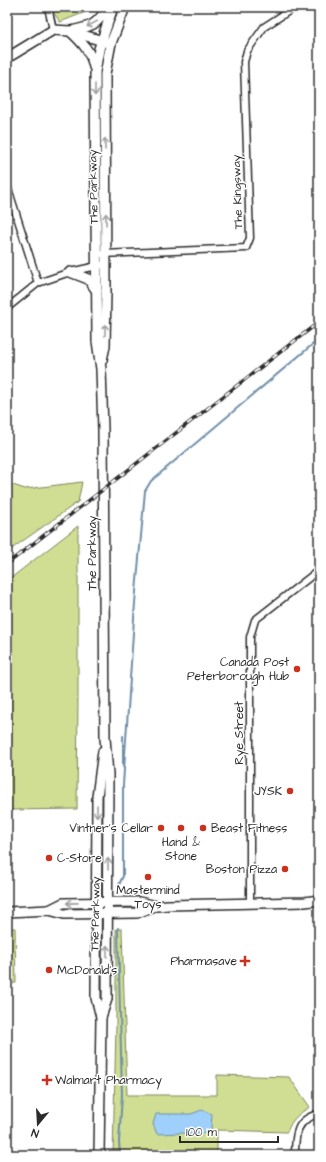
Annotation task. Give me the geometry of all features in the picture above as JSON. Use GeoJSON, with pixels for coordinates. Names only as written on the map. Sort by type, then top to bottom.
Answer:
{"type":"FeatureCollection","features":[{"type":"Feature","properties":{"kind":"main road"},"geometry":{"type":"LineString","coordinates":[[70,31],[96,23],[103,16],[108,7]]}},
{"type":"Feature","properties":{"kind":"main road","name":"The Parkway"},"geometry":{"type":"LineString","coordinates":[[101,369],[105,346],[95,72],[101,40],[113,7]]}},
{"type":"Feature","properties":{"kind":"main road","name":"The Parkway"},"geometry":{"type":"LineString","coordinates":[[101,1017],[107,999],[108,774],[105,738],[104,497],[101,369],[97,341],[97,292],[101,259],[106,66],[111,43],[125,7]]}},
{"type":"Feature","properties":{"kind":"main road"},"geometry":{"type":"LineString","coordinates":[[7,58],[53,30],[70,31],[111,43]]}},
{"type":"Feature","properties":{"kind":"main road"},"geometry":{"type":"LineString","coordinates":[[70,31],[88,50],[95,72]]}},
{"type":"Feature","properties":{"kind":"main road"},"geometry":{"type":"LineString","coordinates":[[70,272],[88,279],[97,292]]}},
{"type":"Feature","properties":{"kind":"main road","name":"The Parkway"},"geometry":{"type":"LineString","coordinates":[[98,1155],[101,1017],[96,998],[97,797],[99,772],[105,738]]}},
{"type":"Feature","properties":{"kind":"main road"},"geometry":{"type":"LineString","coordinates":[[49,910],[63,904],[139,902],[157,906],[305,902],[319,900]]}},
{"type":"Feature","properties":{"kind":"main road"},"geometry":{"type":"LineString","coordinates":[[305,902],[319,904]]}},
{"type":"Feature","properties":{"kind":"main road"},"geometry":{"type":"LineString","coordinates":[[7,912],[49,910],[64,914],[137,913],[157,906]]}},
{"type":"Feature","properties":{"kind":"street"},"geometry":{"type":"LineString","coordinates":[[48,7],[53,30]]}},
{"type":"Feature","properties":{"kind":"street","name":"The Kingsway"},"geometry":{"type":"LineString","coordinates":[[7,308],[38,282],[70,272],[101,259],[246,248],[250,238],[244,62],[247,51],[264,27],[295,7]]}},
{"type":"Feature","properties":{"kind":"street"},"geometry":{"type":"LineString","coordinates":[[7,185],[38,282]]}},
{"type":"Feature","properties":{"kind":"street","name":"Rye Street"},"geometry":{"type":"LineString","coordinates":[[250,903],[250,637],[255,620],[319,570]]}},
{"type":"Feature","properties":{"kind":"street"},"geometry":{"type":"LineString","coordinates":[[295,1155],[295,1138],[298,1128],[310,1116],[319,1114]]}},
{"type":"Feature","properties":{"kind":"green space"},"geometry":{"type":"Polygon","coordinates":[[[50,7],[89,7],[86,12],[60,22],[50,7]]]}},
{"type":"Feature","properties":{"kind":"green space"},"geometry":{"type":"Polygon","coordinates":[[[82,482],[78,502],[7,552],[7,483],[25,489],[82,482]]]}},
{"type":"Feature","properties":{"kind":"green space"},"geometry":{"type":"Polygon","coordinates":[[[78,526],[77,809],[7,810],[7,581],[78,526]]]}},
{"type":"Feature","properties":{"kind":"green space"},"geometry":{"type":"Polygon","coordinates":[[[7,928],[15,928],[16,983],[7,984],[7,928]]]}},
{"type":"Feature","properties":{"kind":"green space"},"geometry":{"type":"Polygon","coordinates":[[[116,929],[122,929],[127,1095],[217,1095],[217,1075],[289,1077],[310,1107],[296,1117],[287,1132],[217,1130],[217,1155],[113,1155],[116,1026],[116,929]]]}},
{"type":"Feature","properties":{"kind":"water"},"geometry":{"type":"Polygon","coordinates":[[[202,1110],[212,1114],[211,1129],[202,1133],[190,1135],[182,1133],[157,1134],[153,1124],[156,1114],[191,1114],[202,1110]]]}},
{"type":"Feature","properties":{"kind":"waterway"},"geometry":{"type":"LineString","coordinates":[[123,785],[135,603],[145,491],[151,481],[319,339]]}},
{"type":"Feature","properties":{"kind":"waterway"},"geometry":{"type":"LineString","coordinates":[[123,766],[123,736],[123,767]]}},
{"type":"Feature","properties":{"kind":"waterway"},"geometry":{"type":"LineString","coordinates":[[118,887],[123,876],[123,785]]}},
{"type":"Feature","properties":{"kind":"waterway"},"geometry":{"type":"LineString","coordinates":[[118,928],[122,1095],[119,1142],[120,1155]]}},
{"type":"Feature","properties":{"kind":"railway"},"geometry":{"type":"LineString","coordinates":[[7,564],[319,322]]}},
{"type":"Feature","properties":{"kind":"place","name":"Canada Post Peterborough Hub"},"geometry":{"type":"Point","coordinates":[297,669]}},
{"type":"Feature","properties":{"kind":"place","name":"JYSK"},"geometry":{"type":"Point","coordinates":[290,791]}},
{"type":"Feature","properties":{"kind":"place","name":"Vintner's Cellar"},"geometry":{"type":"Point","coordinates":[161,828]}},
{"type":"Feature","properties":{"kind":"place","name":"Hand & Stone"},"geometry":{"type":"Point","coordinates":[181,828]}},
{"type":"Feature","properties":{"kind":"place","name":"Beast Fitness"},"geometry":{"type":"Point","coordinates":[203,828]}},
{"type":"Feature","properties":{"kind":"place","name":"C-Store"},"geometry":{"type":"Point","coordinates":[49,858]}},
{"type":"Feature","properties":{"kind":"place","name":"Boston Pizza"},"geometry":{"type":"Point","coordinates":[285,869]}},
{"type":"Feature","properties":{"kind":"place","name":"Mastermind Toys"},"geometry":{"type":"Point","coordinates":[148,877]}},
{"type":"Feature","properties":{"kind":"place","name":"Pharmasave"},"geometry":{"type":"Point","coordinates":[245,961]}},
{"type":"Feature","properties":{"kind":"place","name":"McDonald's"},"geometry":{"type":"Point","coordinates":[49,970]}},
{"type":"Feature","properties":{"kind":"place","name":"Walmart Pharmacy"},"geometry":{"type":"Point","coordinates":[47,1080]}}]}
